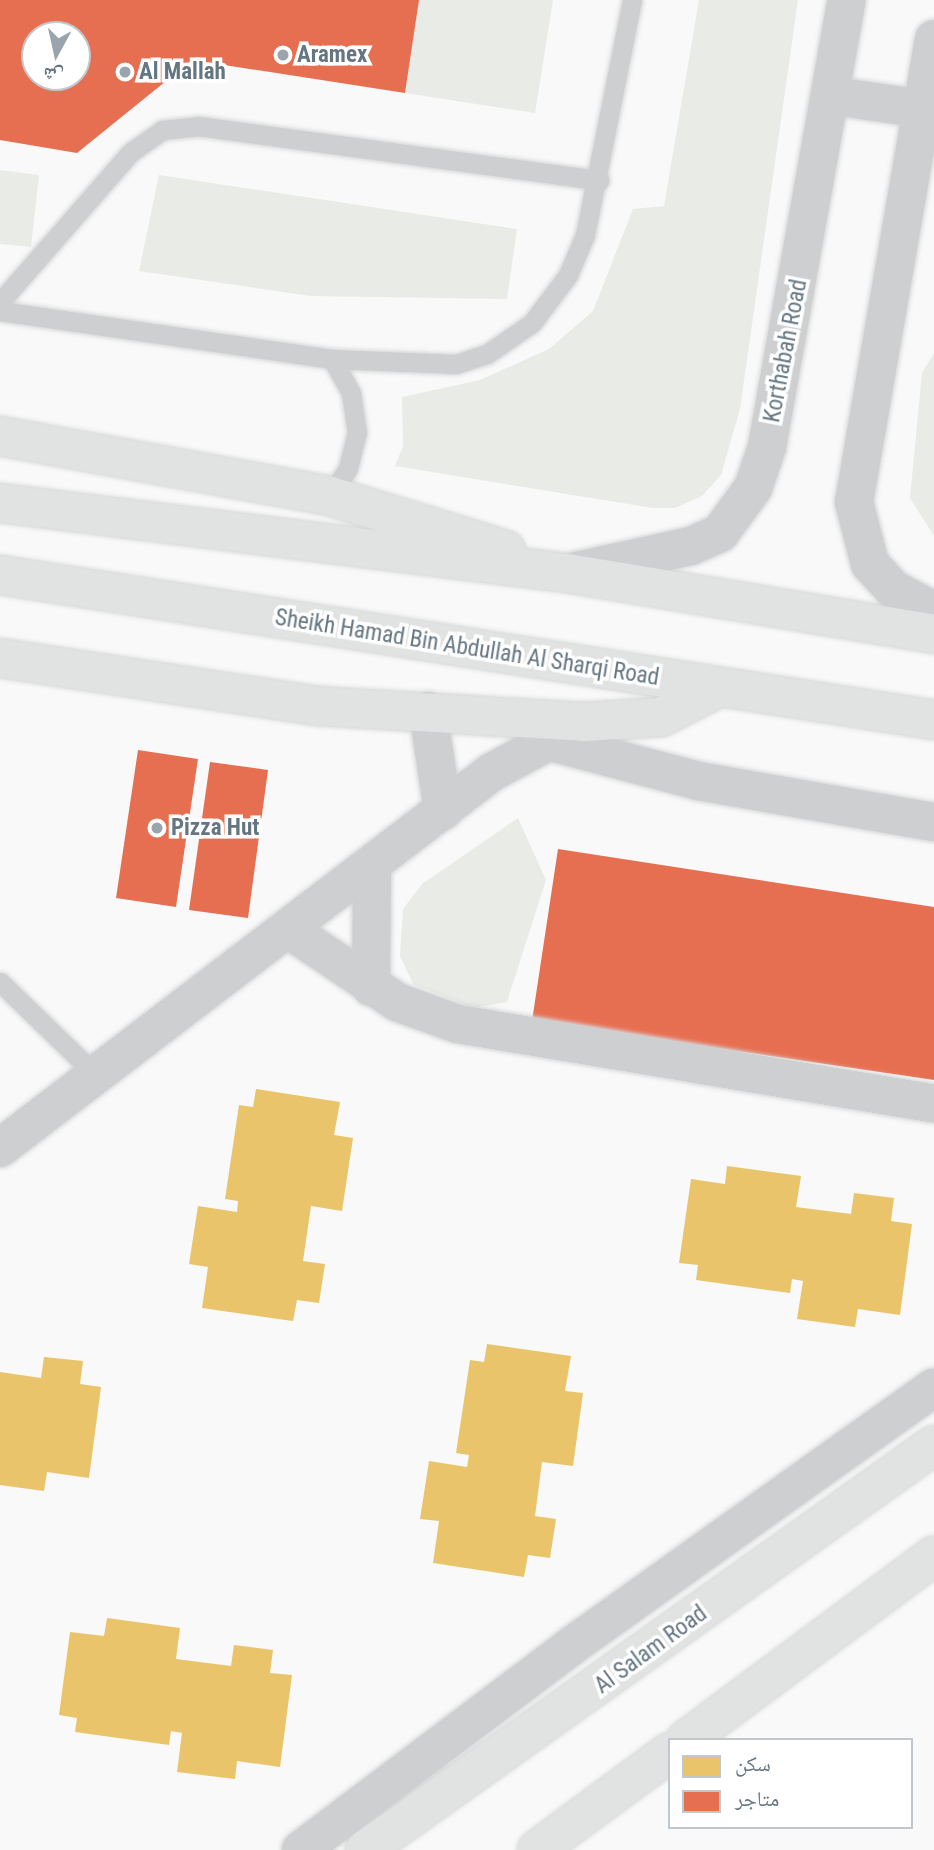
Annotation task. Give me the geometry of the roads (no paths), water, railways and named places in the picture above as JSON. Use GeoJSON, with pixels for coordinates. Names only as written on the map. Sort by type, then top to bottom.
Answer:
{"type":"FeatureCollection","features":[{"type":"Feature","properties":{"kind":"main road"},"geometry":{"type":"LineString","coordinates":[[0,436],[330,496],[567,573]]}},
{"type":"Feature","properties":{"kind":"main road"},"geometry":{"type":"LineString","coordinates":[[0,503],[567,573],[934,634]]}},
{"type":"Feature","properties":{"kind":"main road","name":"Sheikh Hamad Bin Abdullah Al Sharqi Road"},"geometry":{"type":"LineString","coordinates":[[0,575],[934,719]]}},
{"type":"Feature","properties":{"kind":"main road"},"geometry":{"type":"LineString","coordinates":[[0,658],[317,706],[585,722],[660,717],[720,687]]}},
{"type":"Feature","properties":{"kind":"main road"},"geometry":{"type":"LineString","coordinates":[[841,705],[934,737]]}},
{"type":"Feature","properties":{"kind":"main road","name":"Al Salam Road"},"geometry":{"type":"LineString","coordinates":[[365,1850],[573,1708],[934,1445]]}},
{"type":"Feature","properties":{"kind":"main road"},"geometry":{"type":"LineString","coordinates":[[689,1738],[934,1556]]}},
{"type":"Feature","properties":{"kind":"main road"},"geometry":{"type":"LineString","coordinates":[[537,1850],[668,1753]]}},
{"type":"Feature","properties":{"kind":"street","name":"Korthabah Road"},"geometry":{"type":"LineString","coordinates":[[567,573],[691,546],[720,533],[753,488],[767,447],[835,85],[847,0]]}},
{"type":"Feature","properties":{"kind":"street"},"geometry":{"type":"LineString","coordinates":[[934,38],[928,110],[853,502],[870,564],[893,589],[934,611]]}},
{"type":"Feature","properties":{"kind":"street"},"geometry":{"type":"LineString","coordinates":[[835,85],[928,110]]}},
{"type":"Feature","properties":{"kind":"street"},"geometry":{"type":"LineString","coordinates":[[428,711],[443,811]]}},
{"type":"Feature","properties":{"kind":"street"},"geometry":{"type":"LineString","coordinates":[[0,1148],[443,811],[547,741],[585,722]]}},
{"type":"Feature","properties":{"kind":"street"},"geometry":{"type":"LineString","coordinates":[[547,741],[698,781],[934,822]]}},
{"type":"Feature","properties":{"kind":"street"},"geometry":{"type":"LineString","coordinates":[[371,987],[372,865]]}},
{"type":"Feature","properties":{"kind":"street"},"geometry":{"type":"LineString","coordinates":[[288,929],[371,987],[458,1024],[934,1104]]}},
{"type":"Feature","properties":{"kind":"street"},"geometry":{"type":"LineString","coordinates":[[301,1850],[570,1647],[934,1387]]}},
{"type":"Feature","properties":{"kind":"street"},"geometry":{"type":"LineString","coordinates":[[570,1647],[573,1708]]}},
{"type":"Feature","properties":{"kind":"lane"},"geometry":{"type":"LineString","coordinates":[[0,312],[332,359],[456,364],[487,354],[532,323],[568,275],[599,180],[632,0]]}},
{"type":"Feature","properties":{"kind":"lane"},"geometry":{"type":"LineString","coordinates":[[829,0],[835,85]]}},
{"type":"Feature","properties":{"kind":"lane"},"geometry":{"type":"LineString","coordinates":[[0,302],[131,152],[162,130],[198,127],[599,180]]}},
{"type":"Feature","properties":{"kind":"lane"},"geometry":{"type":"LineString","coordinates":[[330,496],[348,468],[357,433],[351,393],[332,359]]}},
{"type":"Feature","properties":{"kind":"lane"},"geometry":{"type":"LineString","coordinates":[[0,982],[96,1075]]}},
{"type":"Feature","properties":{"kind":"place","name":"Aramex"},"geometry":{"type":"Point","coordinates":[283,55]}},
{"type":"Feature","properties":{"kind":"place","name":"Al Mallah"},"geometry":{"type":"Point","coordinates":[125,72]}},
{"type":"Feature","properties":{"kind":"place","name":"Pizza Hut"},"geometry":{"type":"Point","coordinates":[157,828]}}]}
